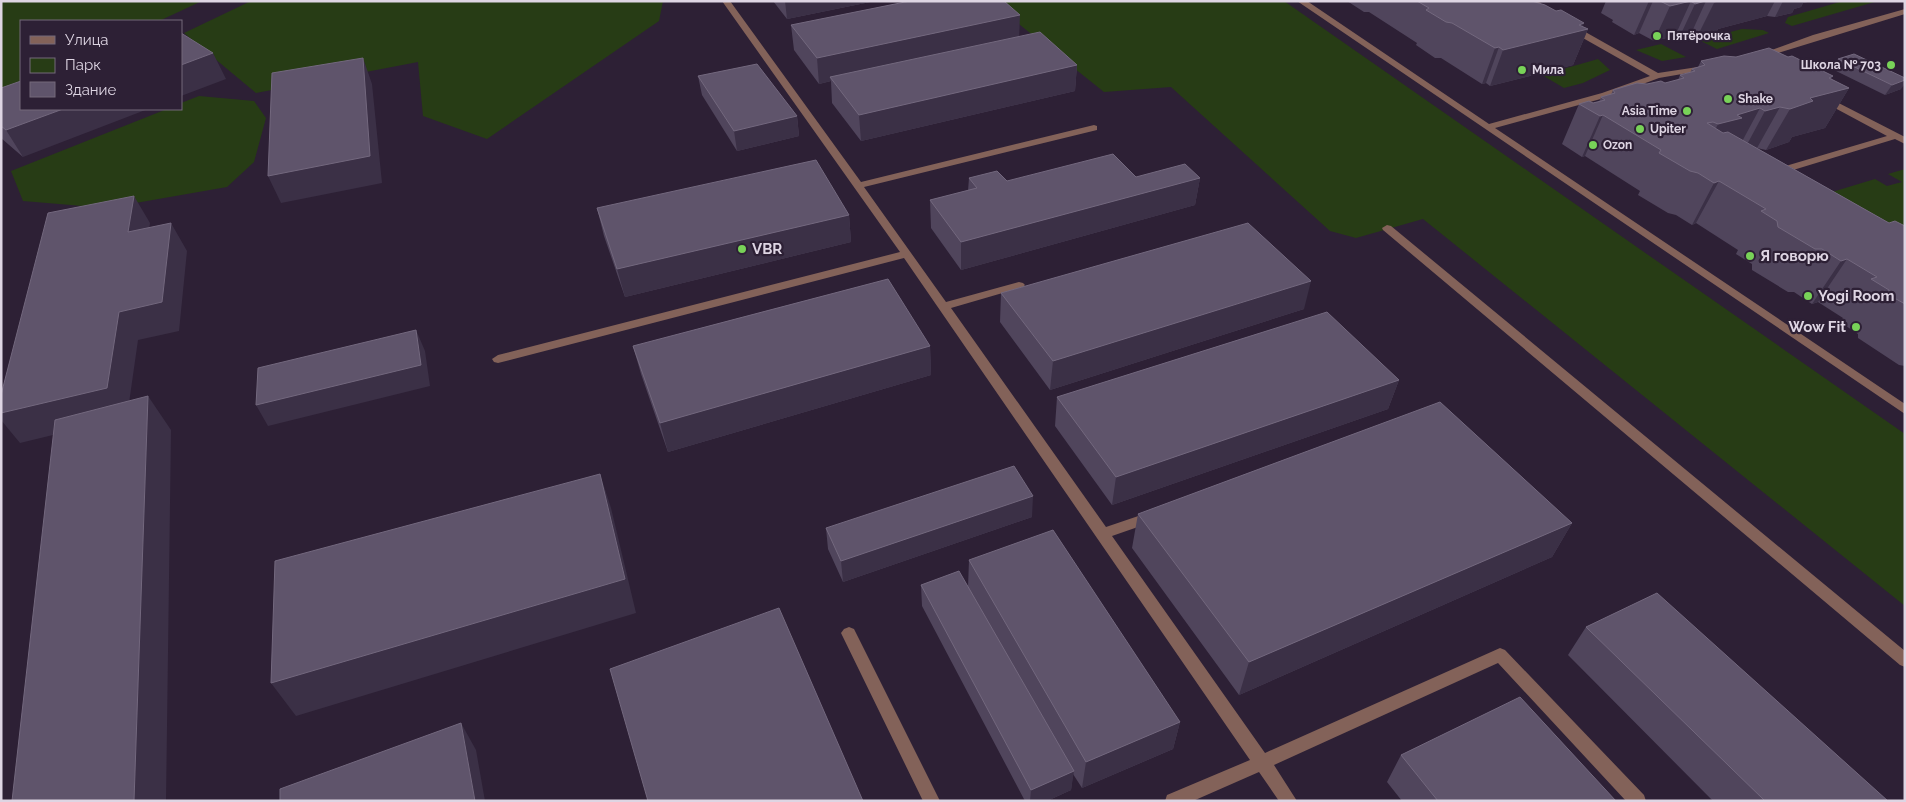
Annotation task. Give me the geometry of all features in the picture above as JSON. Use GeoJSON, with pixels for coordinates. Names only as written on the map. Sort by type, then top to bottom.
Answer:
{"type":"FeatureCollection","features":[{"type":"Feature","properties":{"kind":"lane"},"geometry":{"type":"LineString","coordinates":[[726,1],[944,306],[1289,801]]}},
{"type":"Feature","properties":{"kind":"lane"},"geometry":{"type":"LineString","coordinates":[[1301,1],[1905,410]]}},
{"type":"Feature","properties":{"kind":"lane"},"geometry":{"type":"LineString","coordinates":[[1506,6],[1535,5]]}},
{"type":"Feature","properties":{"kind":"lane"},"geometry":{"type":"LineString","coordinates":[[1758,64],[1750,60],[1816,37],[1905,11]]}},
{"type":"Feature","properties":{"kind":"lane"},"geometry":{"type":"LineString","coordinates":[[1561,22],[1658,76]]}},
{"type":"Feature","properties":{"kind":"lane"},"geometry":{"type":"LineString","coordinates":[[1488,127],[1605,96],[1658,76],[1722,64]]}},
{"type":"Feature","properties":{"kind":"lane"},"geometry":{"type":"LineString","coordinates":[[1810,91],[1900,138]]}},
{"type":"Feature","properties":{"kind":"lane"},"geometry":{"type":"LineString","coordinates":[[858,186],[1094,128]]}},
{"type":"Feature","properties":{"kind":"lane"},"geometry":{"type":"LineString","coordinates":[[1777,181],[1775,172],[1900,138]]}},
{"type":"Feature","properties":{"kind":"lane"},"geometry":{"type":"LineString","coordinates":[[1387,228],[1905,660]]}},
{"type":"Feature","properties":{"kind":"lane"},"geometry":{"type":"LineString","coordinates":[[498,358],[907,254]]}},
{"type":"Feature","properties":{"kind":"lane"},"geometry":{"type":"LineString","coordinates":[[944,306],[1019,285]]}},
{"type":"Feature","properties":{"kind":"lane"},"geometry":{"type":"LineString","coordinates":[[1102,534],[1167,511]]}},
{"type":"Feature","properties":{"kind":"lane"},"geometry":{"type":"LineString","coordinates":[[849,633],[932,801]]}},
{"type":"Feature","properties":{"kind":"lane"},"geometry":{"type":"LineString","coordinates":[[1173,801],[1262,764],[1500,655],[1638,801]]}},
{"type":"Feature","properties":{"kind":"green space"},"geometry":{"type":"Polygon","coordinates":[[[1,1],[202,1],[161,20],[20,20],[20,81],[1,90],[1,1]]]}},
{"type":"Feature","properties":{"kind":"green space"},"geometry":{"type":"Polygon","coordinates":[[[251,1],[663,1],[659,21],[487,139],[423,116],[418,62],[256,93],[184,33],[251,1]]]}},
{"type":"Feature","properties":{"kind":"green space"},"geometry":{"type":"Polygon","coordinates":[[[990,1],[1284,1],[1905,434],[1905,606],[1423,219],[1356,238],[1330,231],[1171,87],[1104,92],[990,1]]]}},
{"type":"Feature","properties":{"kind":"green space"},"geometry":{"type":"Polygon","coordinates":[[[1843,1],[1878,1],[1792,26],[1785,23],[1788,17],[1843,1]]]}},
{"type":"Feature","properties":{"kind":"green space"},"geometry":{"type":"Polygon","coordinates":[[[1742,29],[1763,30],[1769,33],[1717,49],[1699,40],[1742,29]]]}},
{"type":"Feature","properties":{"kind":"green space"},"geometry":{"type":"Polygon","coordinates":[[[1661,44],[1686,57],[1662,61],[1636,50],[1661,44]]]}},
{"type":"Feature","properties":{"kind":"green space"},"geometry":{"type":"Polygon","coordinates":[[[1598,59],[1610,70],[1583,83],[1564,88],[1542,75],[1598,59]]]}},
{"type":"Feature","properties":{"kind":"green space"},"geometry":{"type":"Polygon","coordinates":[[[199,96],[254,101],[266,118],[254,162],[227,187],[107,208],[23,201],[11,171],[164,110],[182,110],[182,103],[199,96]]]}},
{"type":"Feature","properties":{"kind":"green space"},"geometry":{"type":"Polygon","coordinates":[[[1905,169],[1905,235],[1832,192],[1875,179],[1887,186],[1902,182],[1888,174],[1905,169]]]}},
{"type":"Feature","properties":{"kind":"building"},"geometry":{"type":"Polygon","coordinates":[[[910,1],[1004,1],[1020,15],[817,58],[791,25],[910,1]]]}},
{"type":"Feature","properties":{"kind":"building"},"geometry":{"type":"Polygon","coordinates":[[[1417,1],[1532,1],[1556,11],[1561,10],[1584,23],[1579,25],[1588,29],[1503,50],[1499,47],[1495,48],[1452,23],[1446,22],[1426,10],[1429,8],[1417,1]]]}},
{"type":"Feature","properties":{"kind":"building"},"geometry":{"type":"Polygon","coordinates":[[[1660,1],[1691,1],[1670,6],[1660,1]]]}},
{"type":"Feature","properties":{"kind":"building"},"geometry":{"type":"Polygon","coordinates":[[[1691,1],[1705,1],[1695,4],[1691,1]]]}},
{"type":"Feature","properties":{"kind":"building"},"geometry":{"type":"Polygon","coordinates":[[[1040,32],[1077,65],[859,115],[830,77],[1040,32]]]}},
{"type":"Feature","properties":{"kind":"building"},"geometry":{"type":"Polygon","coordinates":[[[182,34],[213,53],[182,65],[182,34]]]}},
{"type":"Feature","properties":{"kind":"building"},"geometry":{"type":"Polygon","coordinates":[[[1769,48],[1788,57],[1792,56],[1833,76],[1829,78],[1849,88],[1810,98],[1813,101],[1790,109],[1780,107],[1765,111],[1760,108],[1737,115],[1742,118],[1718,124],[1713,122],[1707,123],[1723,133],[1728,132],[1889,223],[1895,221],[1905,226],[1905,304],[1889,295],[1889,290],[1871,279],[1877,277],[1847,259],[1841,261],[1822,249],[1815,249],[1778,227],[1777,221],[1761,211],[1766,209],[1719,181],[1714,183],[1698,173],[1690,171],[1659,153],[1661,150],[1603,115],[1600,116],[1579,104],[1605,100],[1601,97],[1615,93],[1613,90],[1637,83],[1647,84],[1661,81],[1665,83],[1684,78],[1680,75],[1695,71],[1692,69],[1705,65],[1701,61],[1724,56],[1736,57],[1769,48]]]}},
{"type":"Feature","properties":{"kind":"building"},"geometry":{"type":"Polygon","coordinates":[[[1854,54],[1905,78],[1905,80],[1892,85],[1838,59],[1854,54]]]}},
{"type":"Feature","properties":{"kind":"building"},"geometry":{"type":"Polygon","coordinates":[[[363,58],[370,156],[268,176],[272,73],[363,58]]]}},
{"type":"Feature","properties":{"kind":"building"},"geometry":{"type":"Polygon","coordinates":[[[757,64],[797,116],[734,131],[698,76],[757,64]]]}},
{"type":"Feature","properties":{"kind":"building"},"geometry":{"type":"Polygon","coordinates":[[[20,81],[20,110],[60,110],[6,130],[1,126],[1,88],[20,81]]]}},
{"type":"Feature","properties":{"kind":"building"},"geometry":{"type":"Polygon","coordinates":[[[1113,154],[1136,177],[1185,164],[1200,178],[961,242],[930,200],[977,188],[969,178],[997,171],[1007,181],[1113,154]]]}},
{"type":"Feature","properties":{"kind":"building"},"geometry":{"type":"Polygon","coordinates":[[[816,160],[849,215],[617,269],[597,208],[816,160]]]}},
{"type":"Feature","properties":{"kind":"building"},"geometry":{"type":"Polygon","coordinates":[[[134,196],[128,232],[171,223],[162,302],[119,312],[107,388],[1,413],[1,395],[48,213],[134,196]]]}},
{"type":"Feature","properties":{"kind":"building"},"geometry":{"type":"Polygon","coordinates":[[[1248,223],[1311,281],[1053,361],[1001,293],[1248,223]]]}},
{"type":"Feature","properties":{"kind":"building"},"geometry":{"type":"Polygon","coordinates":[[[888,279],[930,346],[660,423],[633,346],[888,279]]]}},
{"type":"Feature","properties":{"kind":"building"},"geometry":{"type":"Polygon","coordinates":[[[1327,312],[1399,380],[1116,477],[1057,397],[1327,312]]]}},
{"type":"Feature","properties":{"kind":"building"},"geometry":{"type":"Polygon","coordinates":[[[416,330],[421,365],[256,405],[258,368],[416,330]]]}},
{"type":"Feature","properties":{"kind":"building"},"geometry":{"type":"Polygon","coordinates":[[[148,396],[134,801],[12,801],[55,420],[148,396]]]}},
{"type":"Feature","properties":{"kind":"building"},"geometry":{"type":"Polygon","coordinates":[[[1440,402],[1572,523],[1249,662],[1138,514],[1440,402]]]}},
{"type":"Feature","properties":{"kind":"building"},"geometry":{"type":"Polygon","coordinates":[[[1014,466],[1033,496],[841,561],[826,528],[1014,466]]]}},
{"type":"Feature","properties":{"kind":"building"},"geometry":{"type":"Polygon","coordinates":[[[600,474],[625,579],[271,683],[275,561],[600,474]]]}},
{"type":"Feature","properties":{"kind":"building"},"geometry":{"type":"Polygon","coordinates":[[[1053,530],[1180,722],[1086,762],[969,560],[1053,530]]]}},
{"type":"Feature","properties":{"kind":"building"},"geometry":{"type":"Polygon","coordinates":[[[959,571],[1074,771],[1031,790],[921,585],[959,571]]]}},
{"type":"Feature","properties":{"kind":"building"},"geometry":{"type":"Polygon","coordinates":[[[1657,593],[1888,801],[1765,801],[1586,627],[1657,593]]]}},
{"type":"Feature","properties":{"kind":"building"},"geometry":{"type":"Polygon","coordinates":[[[779,608],[863,801],[648,801],[610,669],[779,608]]]}},
{"type":"Feature","properties":{"kind":"building"},"geometry":{"type":"Polygon","coordinates":[[[1520,697],[1616,801],[1438,801],[1401,755],[1520,697]]]}},
{"type":"Feature","properties":{"kind":"building"},"geometry":{"type":"Polygon","coordinates":[[[461,723],[475,801],[280,801],[280,789],[461,723]]]}},
{"type":"Feature","properties":{"kind":"place","name":"Пятёрочка"},"geometry":{"type":"Point","coordinates":[1657,36]}},
{"type":"Feature","properties":{"kind":"place","name":"Школа № 703"},"geometry":{"type":"Point","coordinates":[1891,65]}},
{"type":"Feature","properties":{"kind":"place","name":"Мила"},"geometry":{"type":"Point","coordinates":[1522,70]}},
{"type":"Feature","properties":{"kind":"place","name":"Shake"},"geometry":{"type":"Point","coordinates":[1728,99]}},
{"type":"Feature","properties":{"kind":"place","name":"Asia Time"},"geometry":{"type":"Point","coordinates":[1687,111]}},
{"type":"Feature","properties":{"kind":"place","name":"Upiter"},"geometry":{"type":"Point","coordinates":[1640,129]}},
{"type":"Feature","properties":{"kind":"place","name":"Ozon"},"geometry":{"type":"Point","coordinates":[1593,145]}},
{"type":"Feature","properties":{"kind":"place","name":"VBR"},"geometry":{"type":"Point","coordinates":[742,249]}},
{"type":"Feature","properties":{"kind":"place","name":"Я говорю"},"geometry":{"type":"Point","coordinates":[1750,256]}},
{"type":"Feature","properties":{"kind":"place","name":"Yogi Room"},"geometry":{"type":"Point","coordinates":[1808,296]}},
{"type":"Feature","properties":{"kind":"place","name":"Wow Fit"},"geometry":{"type":"Point","coordinates":[1856,327]}}]}
